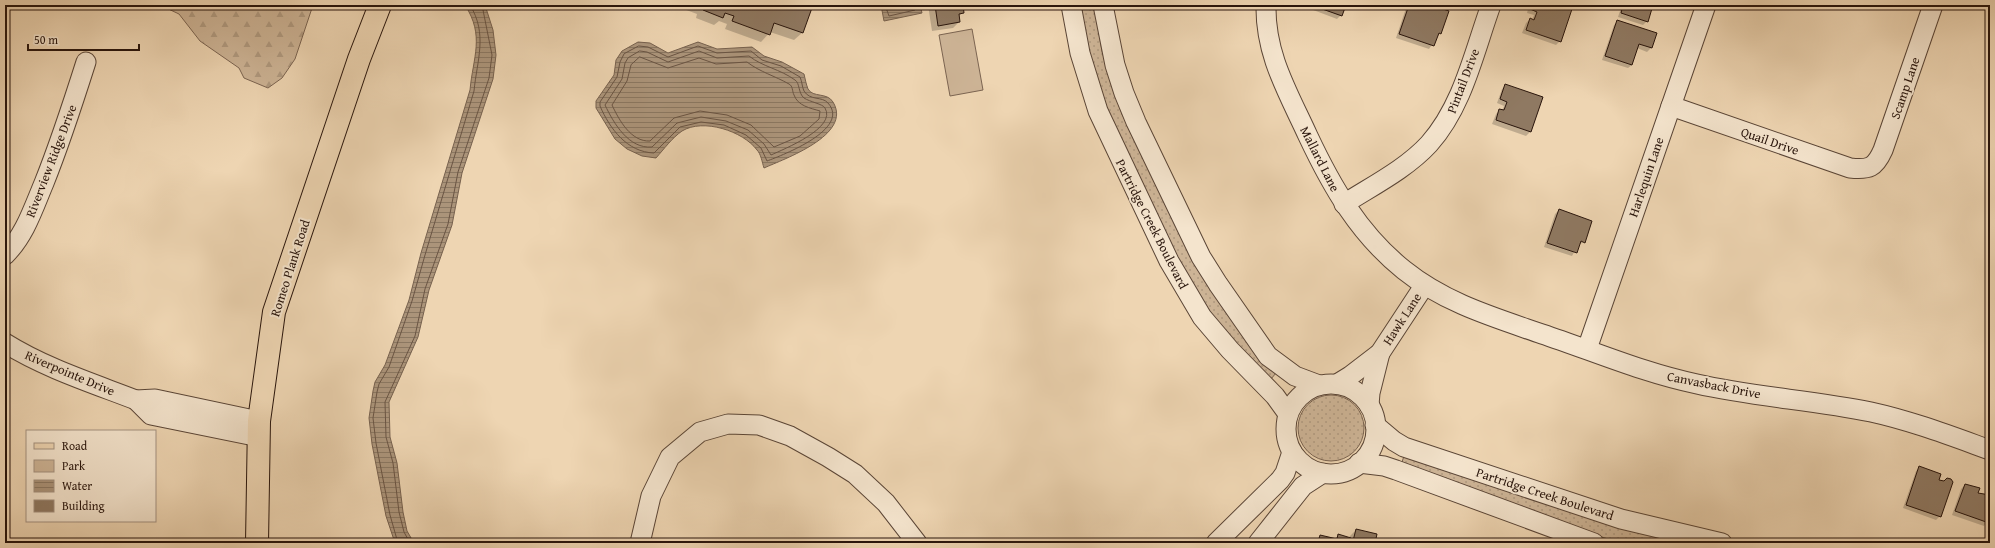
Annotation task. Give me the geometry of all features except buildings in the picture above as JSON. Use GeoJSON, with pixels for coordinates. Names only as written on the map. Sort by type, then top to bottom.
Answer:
{"type":"FeatureCollection","features":[{"type":"Feature","properties":{"kind":"main road","name":"Romeo Plank Road"},"geometry":{"type":"LineString","coordinates":[[256,543],[259,429],[274,312],[359,59],[380,5]]}},
{"type":"Feature","properties":{"kind":"street","name":"Partridge Creek Boulevard"},"geometry":{"type":"LineString","coordinates":[[1071,5],[1080,53],[1098,112],[1169,261],[1202,317],[1216,334],[1275,396],[1288,414]]}},
{"type":"Feature","properties":{"kind":"street"},"geometry":{"type":"LineString","coordinates":[[1103,5],[1115,65],[1124,94],[1201,257],[1218,284],[1268,356],[1295,376],[1355,391],[1369,405],[1376,425],[1372,446],[1359,463],[1342,472],[1323,473],[1305,466],[1292,452],[1286,434],[1288,414],[1297,399],[1310,388],[1328,385]]}},
{"type":"Feature","properties":{"kind":"street","name":"Mallard Lane"},"geometry":{"type":"LineString","coordinates":[[1266,5],[1268,36],[1272,57],[1281,81],[1323,168],[1344,204],[1368,236],[1384,253],[1424,286]]}},
{"type":"Feature","properties":{"kind":"street","name":"Pintail Drive"},"geometry":{"type":"LineString","coordinates":[[1344,204],[1413,159],[1440,131],[1459,98],[1491,5]]}},
{"type":"Feature","properties":{"kind":"street","name":"Harlequin Lane"},"geometry":{"type":"LineString","coordinates":[[1587,349],[1706,5]]}},
{"type":"Feature","properties":{"kind":"street","name":"Scamp Lane"},"geometry":{"type":"LineString","coordinates":[[1871,168],[1878,161],[1883,150],[1933,5]]}},
{"type":"Feature","properties":{"kind":"street","name":"Riverview Ridge Drive"},"geometry":{"type":"LineString","coordinates":[[5,255],[23,234],[29,220],[60,142],[86,62]]}},
{"type":"Feature","properties":{"kind":"street","name":"Quail Drive"},"geometry":{"type":"LineString","coordinates":[[1671,106],[1850,168],[1871,168]]}},
{"type":"Feature","properties":{"kind":"street","name":"Hawk Lane"},"geometry":{"type":"LineString","coordinates":[[1328,385],[1350,376],[1380,353],[1424,286]]}},
{"type":"Feature","properties":{"kind":"street","name":"Canvasback Drive"},"geometry":{"type":"LineString","coordinates":[[1424,286],[1464,307],[1696,384],[1890,416],[1990,450]]}},
{"type":"Feature","properties":{"kind":"street","name":"Riverpointe Drive"},"geometry":{"type":"LineString","coordinates":[[5,343],[23,354],[48,365],[136,400],[155,399],[259,429]]}},
{"type":"Feature","properties":{"kind":"street","name":"Hawk Lane"},"geometry":{"type":"LineString","coordinates":[[1369,405],[1370,393],[1380,353]]}},
{"type":"Feature","properties":{"kind":"street"},"geometry":{"type":"LineString","coordinates":[[640,543],[651,496],[670,457],[700,432],[728,424],[759,425],[790,436],[855,474],[881,498],[917,543]]}},
{"type":"Feature","properties":{"kind":"street","name":"Partridge Creek Boulevard"},"geometry":{"type":"LineString","coordinates":[[1376,425],[1394,441],[1412,450],[1620,519],[1722,543]]}},
{"type":"Feature","properties":{"kind":"street"},"geometry":{"type":"LineString","coordinates":[[1216,543],[1280,480],[1285,473],[1292,452]]}},
{"type":"Feature","properties":{"kind":"street","name":"Partridge Creek Boulevard"},"geometry":{"type":"LineString","coordinates":[[1359,463],[1384,466],[1396,470],[1594,543]]}},
{"type":"Feature","properties":{"kind":"street"},"geometry":{"type":"LineString","coordinates":[[1258,543],[1303,486],[1323,473]]}},
{"type":"Feature","properties":{"kind":"green space"},"geometry":{"type":"Polygon","coordinates":[[[160,5],[313,5],[295,59],[282,78],[268,88],[244,78],[239,68],[200,41],[179,14],[160,5]]]}},
{"type":"Feature","properties":{"kind":"green space"},"geometry":{"type":"Polygon","coordinates":[[[1080,5],[1094,5],[1102,51],[1111,84],[1122,114],[1199,271],[1253,350],[1276,373],[1271,379],[1242,350],[1211,313],[1183,269],[1113,126],[1088,50],[1080,5]]]}},
{"type":"Feature","properties":{"kind":"green space"},"geometry":{"type":"Polygon","coordinates":[[[972,29],[983,90],[950,96],[939,35],[972,29]]]}},
{"type":"Feature","properties":{"kind":"green space"},"geometry":{"type":"Polygon","coordinates":[[[1325,395],[1337,395],[1350,400],[1355,404],[1362,415],[1364,428],[1362,441],[1355,452],[1344,459],[1337,461],[1325,461],[1312,456],[1303,447],[1298,434],[1298,422],[1303,409],[1312,400],[1325,395]]]}},
{"type":"Feature","properties":{"kind":"green space"},"geometry":{"type":"Polygon","coordinates":[[[1404,456],[1684,543],[1625,543],[1608,539],[1529,512],[1402,462],[1404,456]]]}},
{"type":"Feature","properties":{"kind":"water"},"geometry":{"type":"Polygon","coordinates":[[[465,5],[485,5],[493,30],[496,55],[493,79],[462,173],[452,225],[429,290],[418,337],[389,402],[390,437],[397,463],[403,512],[407,531],[414,543],[395,543],[386,516],[372,444],[369,418],[375,382],[385,365],[409,300],[421,253],[470,90],[475,57],[476,37],[475,27],[465,5]]]}},
{"type":"Feature","properties":{"kind":"water"},"geometry":{"type":"Polygon","coordinates":[[[881,5],[920,5],[922,13],[884,21],[881,5]]]}},
{"type":"Feature","properties":{"kind":"water"},"geometry":{"type":"Polygon","coordinates":[[[638,42],[650,43],[668,53],[698,42],[717,49],[752,47],[764,56],[782,62],[804,74],[807,87],[810,92],[830,99],[833,102],[837,114],[833,125],[825,135],[814,144],[786,159],[764,168],[760,154],[751,143],[733,132],[711,126],[691,127],[682,131],[671,140],[656,158],[642,156],[627,149],[615,139],[596,108],[596,101],[614,75],[616,60],[622,51],[638,42]]]}}]}
